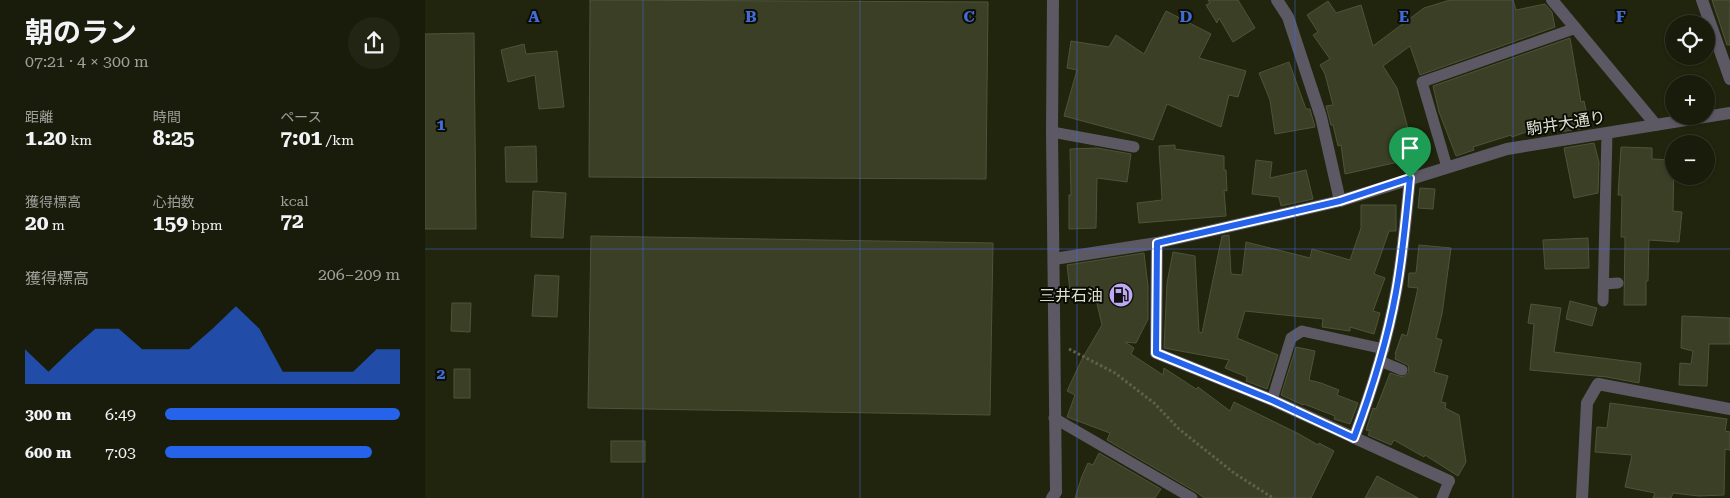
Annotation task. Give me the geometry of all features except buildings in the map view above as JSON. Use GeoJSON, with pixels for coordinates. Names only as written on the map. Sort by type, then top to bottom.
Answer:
{"type":"FeatureCollection","features":[{"type":"Feature","properties":{"kind":"street"},"geometry":{"type":"LineString","coordinates":[[1052,498],[1056,492],[1052,132],[1053,0]]}},
{"type":"Feature","properties":{"kind":"street"},"geometry":{"type":"LineString","coordinates":[[1277,0],[1289,17],[1321,117],[1340,201]]}},
{"type":"Feature","properties":{"kind":"street"},"geometry":{"type":"LineString","coordinates":[[1552,0],[1656,125]]}},
{"type":"Feature","properties":{"kind":"street"},"geometry":{"type":"LineString","coordinates":[[1702,0],[1730,80]]}},
{"type":"Feature","properties":{"kind":"street","name":"駒井大通り"},"geometry":{"type":"LineString","coordinates":[[1054,259],[1157,243],[1340,201],[1507,149],[1730,113]]}},
{"type":"Feature","properties":{"kind":"street"},"geometry":{"type":"LineString","coordinates":[[1354,438],[1372,390],[1384,348],[1396,291],[1410,178]]}},
{"type":"Feature","properties":{"kind":"street"},"geometry":{"type":"LineString","coordinates":[[1157,243],[1156,353],[1272,400],[1449,481]]}},
{"type":"Feature","properties":{"kind":"street"},"geometry":{"type":"LineString","coordinates":[[1582,498],[1587,403],[1598,384],[1730,410]]}},
{"type":"Feature","properties":{"kind":"lane"},"geometry":{"type":"LineString","coordinates":[[1447,167],[1422,82],[1576,28]]}},
{"type":"Feature","properties":{"kind":"lane"},"geometry":{"type":"LineString","coordinates":[[1052,132],[1134,147]]}},
{"type":"Feature","properties":{"kind":"lane"},"geometry":{"type":"LineString","coordinates":[[1603,301],[1607,133]]}},
{"type":"Feature","properties":{"kind":"lane"},"geometry":{"type":"LineString","coordinates":[[1604,284],[1618,283]]}},
{"type":"Feature","properties":{"kind":"lane"},"geometry":{"type":"LineString","coordinates":[[1272,400],[1291,338],[1303,331],[1384,348]]}},
{"type":"Feature","properties":{"kind":"lane"},"geometry":{"type":"LineString","coordinates":[[1380,361],[1402,370]]}},
{"type":"Feature","properties":{"kind":"lane"},"geometry":{"type":"LineString","coordinates":[[1054,418],[1192,498]]}},
{"type":"Feature","properties":{"kind":"lane"},"geometry":{"type":"LineString","coordinates":[[1442,498],[1449,481]]}},
{"type":"Feature","properties":{"kind":"path"},"geometry":{"type":"LineString","coordinates":[[1055,342],[1115,373],[1154,402],[1179,429],[1227,468],[1273,498]]}},
{"type":"Feature","properties":{"kind":"place","name":"三井石油"},"geometry":{"type":"Point","coordinates":[1121,295]}},
{"type":"Feature","properties":{"kind":"route"},"geometry":{"type":"LineString","coordinates":[[1410,178],[1396,291],[1384,348],[1372,390],[1354,438],[1272,400],[1156,353],[1157,243],[1340,201],[1410,178]]}}]}
